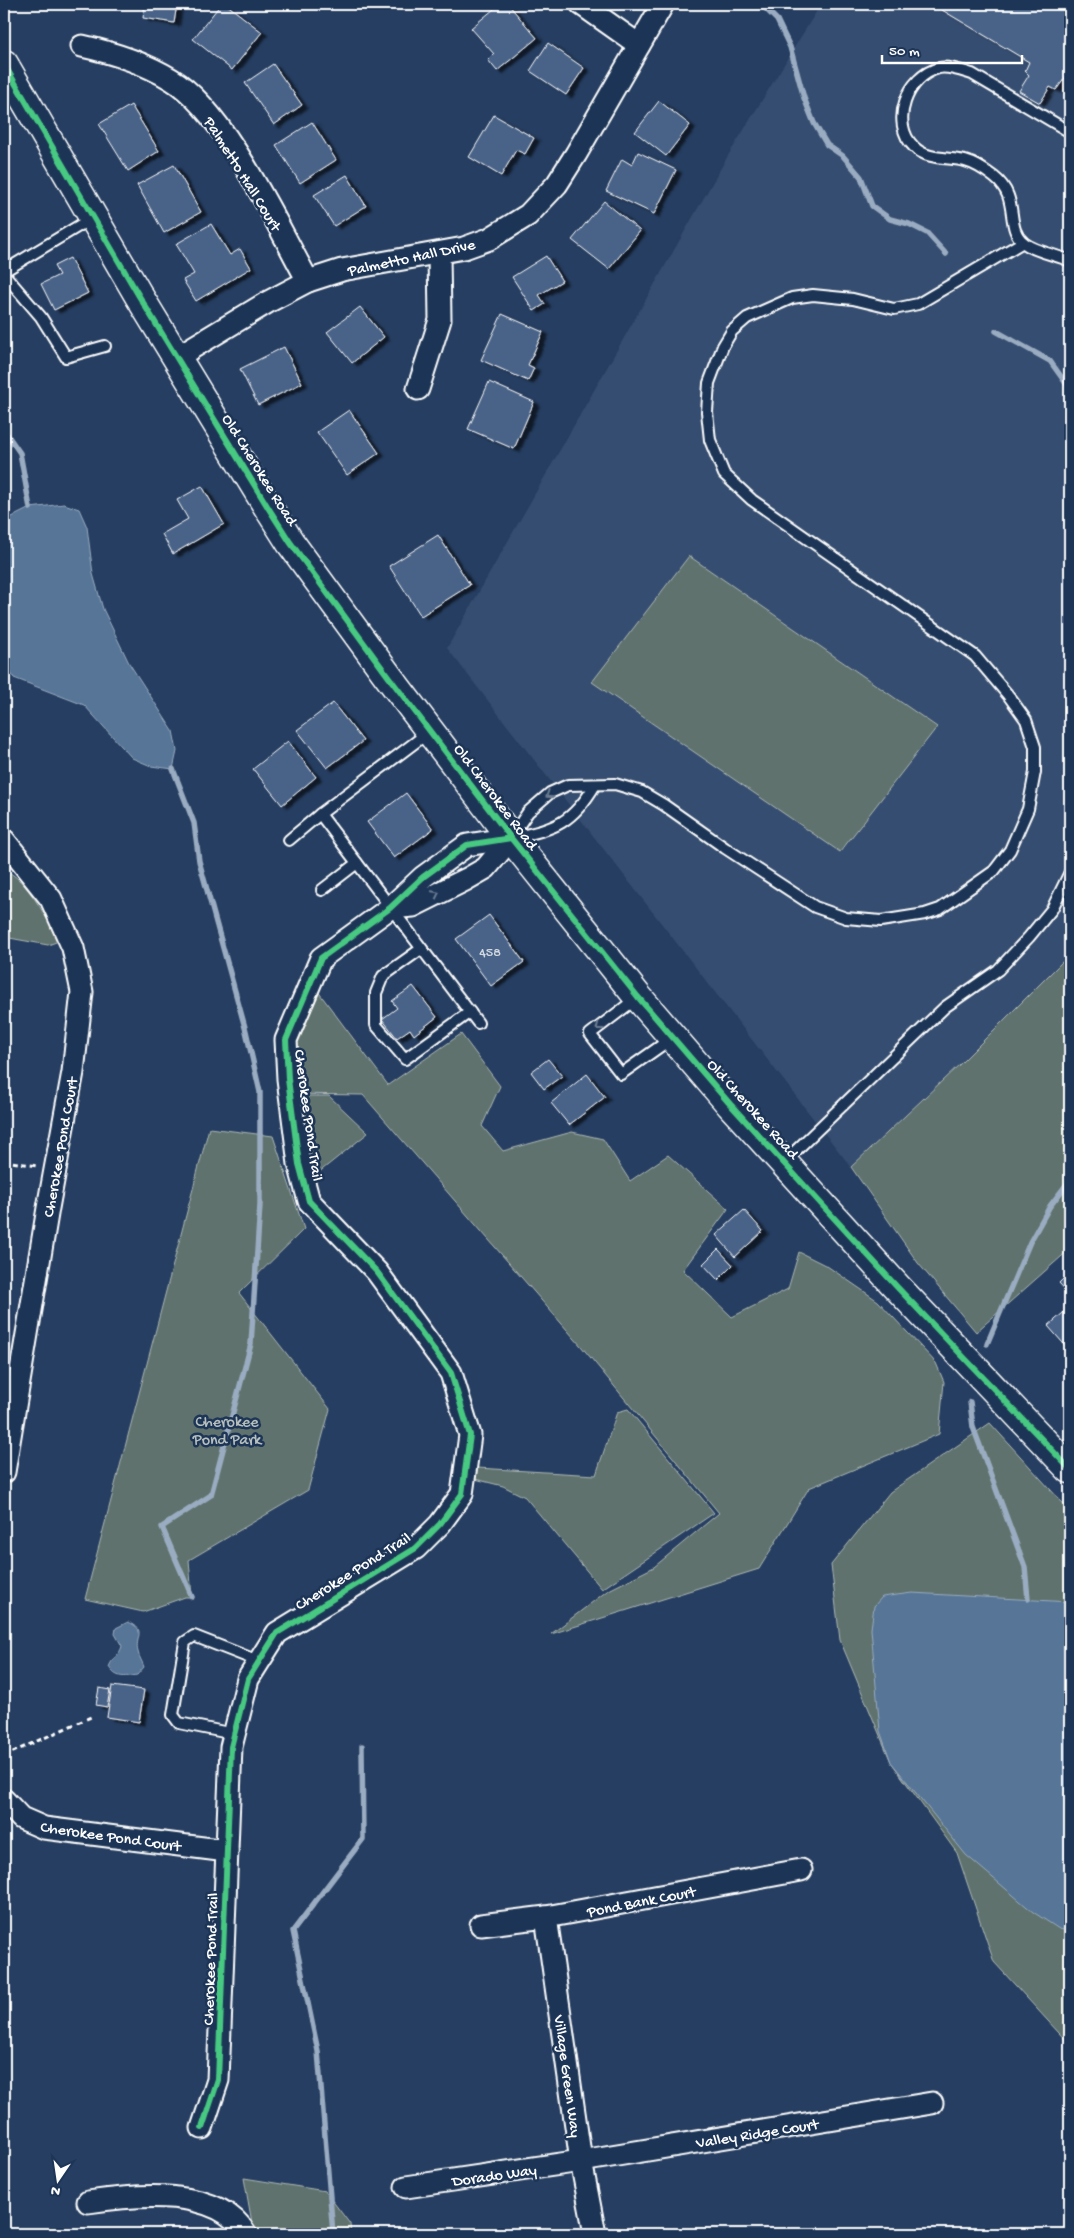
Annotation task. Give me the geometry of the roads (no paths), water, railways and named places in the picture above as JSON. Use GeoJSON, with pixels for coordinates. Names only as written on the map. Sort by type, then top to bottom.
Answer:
{"type":"FeatureCollection","features":[{"type":"Feature","properties":{"kind":"street"},"geometry":{"type":"LineString","coordinates":[[581,4],[639,45]]}},
{"type":"Feature","properties":{"kind":"street","name":"Palmetto Hall Drive"},"geometry":{"type":"LineString","coordinates":[[176,357],[268,302],[308,281],[342,270],[439,253],[489,239],[528,215],[557,184],[663,4]]}},
{"type":"Feature","properties":{"kind":"street","name":"Palmetto Hall Court"},"geometry":{"type":"LineString","coordinates":[[82,46],[117,54],[144,64],[172,79],[199,101],[220,128],[249,174],[308,281]]}},
{"type":"Feature","properties":{"kind":"street","name":"Old Cherokee Road"},"geometry":{"type":"LineString","coordinates":[[4,64],[176,357],[290,542],[430,732],[511,838],[672,1037],[897,1287],[1070,1466]]}},
{"type":"Feature","properties":{"kind":"street"},"geometry":{"type":"LineString","coordinates":[[418,389],[440,320],[439,253]]}},
{"type":"Feature","properties":{"kind":"street","name":"Cherokee Pond Trail"},"geometry":{"type":"LineString","coordinates":[[202,2128],[218,2080],[231,1747],[248,1679],[277,1633],[416,1548],[440,1524],[462,1494],[470,1435],[451,1373],[376,1272],[309,1201],[300,1164],[288,1079],[286,1040],[321,958],[390,908],[423,877],[467,845],[511,838]]}},
{"type":"Feature","properties":{"kind":"street","name":"Cherokee Pond Trail"},"geometry":{"type":"LineString","coordinates":[[390,908],[413,906],[467,880],[486,868],[511,838]]}},
{"type":"Feature","properties":{"kind":"street","name":"Cherokee Pond Court"},"geometry":{"type":"LineString","coordinates":[[4,840],[51,899],[73,948],[82,992],[73,1072],[4,1472]]}},
{"type":"Feature","properties":{"kind":"street","name":"Cherokee Pond Court"},"geometry":{"type":"LineString","coordinates":[[4,1800],[21,1818],[44,1828],[227,1851]]}},
{"type":"Feature","properties":{"kind":"street","name":"Pond Bank Court"},"geometry":{"type":"LineString","coordinates":[[481,1925],[546,1918],[801,1870]]}},
{"type":"Feature","properties":{"kind":"street","name":"Village Green Way"},"geometry":{"type":"LineString","coordinates":[[546,1918],[581,2162],[595,2234]]}},
{"type":"Feature","properties":{"kind":"street","name":"Valley Ridge Court"},"geometry":{"type":"LineString","coordinates":[[581,2162],[932,2103]]}},
{"type":"Feature","properties":{"kind":"street","name":"Dorado Way"},"geometry":{"type":"LineString","coordinates":[[406,2187],[581,2162]]}},
{"type":"Feature","properties":{"kind":"street"},"geometry":{"type":"LineString","coordinates":[[88,2202],[122,2197],[184,2197],[220,2210],[242,2226],[246,2234]]}},
{"type":"Feature","properties":{"kind":"lane"},"geometry":{"type":"LineString","coordinates":[[1070,132],[972,74],[956,70],[940,68],[921,76],[911,86],[904,101],[906,137],[915,148],[929,155],[965,161],[981,167],[997,179],[1007,192],[1012,205],[1013,230],[1022,242],[1032,248],[1070,261]]}},
{"type":"Feature","properties":{"kind":"lane"},"geometry":{"type":"LineString","coordinates":[[93,217],[4,273],[41,317],[66,357],[105,346]]}},
{"type":"Feature","properties":{"kind":"lane"},"geometry":{"type":"LineString","coordinates":[[511,838],[528,812],[550,793],[568,785],[615,784],[642,792],[815,907],[846,918],[881,922],[925,914],[940,909],[976,886],[994,871],[1010,850],[1028,809],[1035,772],[1035,747],[1026,720],[976,656],[752,500],[724,474],[710,440],[707,412],[709,383],[723,346],[732,331],[753,314],[792,298],[813,295],[852,298],[894,309],[918,304],[1022,242]]}},
{"type":"Feature","properties":{"kind":"lane"},"geometry":{"type":"LineString","coordinates":[[289,840],[320,814],[430,732]]}},
{"type":"Feature","properties":{"kind":"lane"},"geometry":{"type":"LineString","coordinates":[[511,838],[546,832],[566,820],[585,802],[595,785]]}},
{"type":"Feature","properties":{"kind":"lane"},"geometry":{"type":"LineString","coordinates":[[320,814],[478,1023]]}},
{"type":"Feature","properties":{"kind":"lane"},"geometry":{"type":"LineString","coordinates":[[322,890],[357,863]]}},
{"type":"Feature","properties":{"kind":"lane"},"geometry":{"type":"LineString","coordinates":[[784,1163],[945,1007],[998,970],[1029,938],[1052,908],[1070,872]]}},
{"type":"Feature","properties":{"kind":"lane"},"geometry":{"type":"LineString","coordinates":[[421,948],[383,976],[376,993],[376,1025],[405,1059],[470,1012]]}},
{"type":"Feature","properties":{"kind":"lane"},"geometry":{"type":"LineString","coordinates":[[638,997],[590,1034],[620,1074],[672,1037]]}},
{"type":"Feature","properties":{"kind":"lane"},"geometry":{"type":"LineString","coordinates":[[234,1734],[178,1723],[173,1715],[185,1642],[194,1636],[258,1661]]}},
{"type":"Feature","properties":{"kind":"waterway"},"geometry":{"type":"LineString","coordinates":[[761,4],[777,20],[790,47],[804,98],[814,123],[827,145],[843,156],[861,177],[872,206],[890,219],[909,224],[927,233],[946,254]]}},
{"type":"Feature","properties":{"kind":"waterway"},"geometry":{"type":"LineString","coordinates":[[996,331],[1050,361],[1070,389]]}},
{"type":"Feature","properties":{"kind":"waterway"},"geometry":{"type":"LineString","coordinates":[[4,430],[20,453],[30,508]]}},
{"type":"Feature","properties":{"kind":"waterway"},"geometry":{"type":"LineString","coordinates":[[173,769],[194,823],[199,861],[246,1031],[260,1092],[260,1205],[251,1344],[211,1495],[162,1527],[192,1597]]}},
{"type":"Feature","properties":{"kind":"waterway"},"geometry":{"type":"LineString","coordinates":[[987,1344],[1030,1242],[1050,1206],[1070,1180]]}},
{"type":"Feature","properties":{"kind":"waterway"},"geometry":{"type":"LineString","coordinates":[[970,1402],[973,1427],[1025,1567],[1028,1599]]}},
{"type":"Feature","properties":{"kind":"waterway"},"geometry":{"type":"LineString","coordinates":[[333,2234],[318,2051],[293,1931],[363,1839],[362,1746]]}},
{"type":"Feature","properties":{"kind":"park label","name":"Cherokee Pond Park"},"geometry":{"type":"Point","coordinates":[227,1429]}}]}
